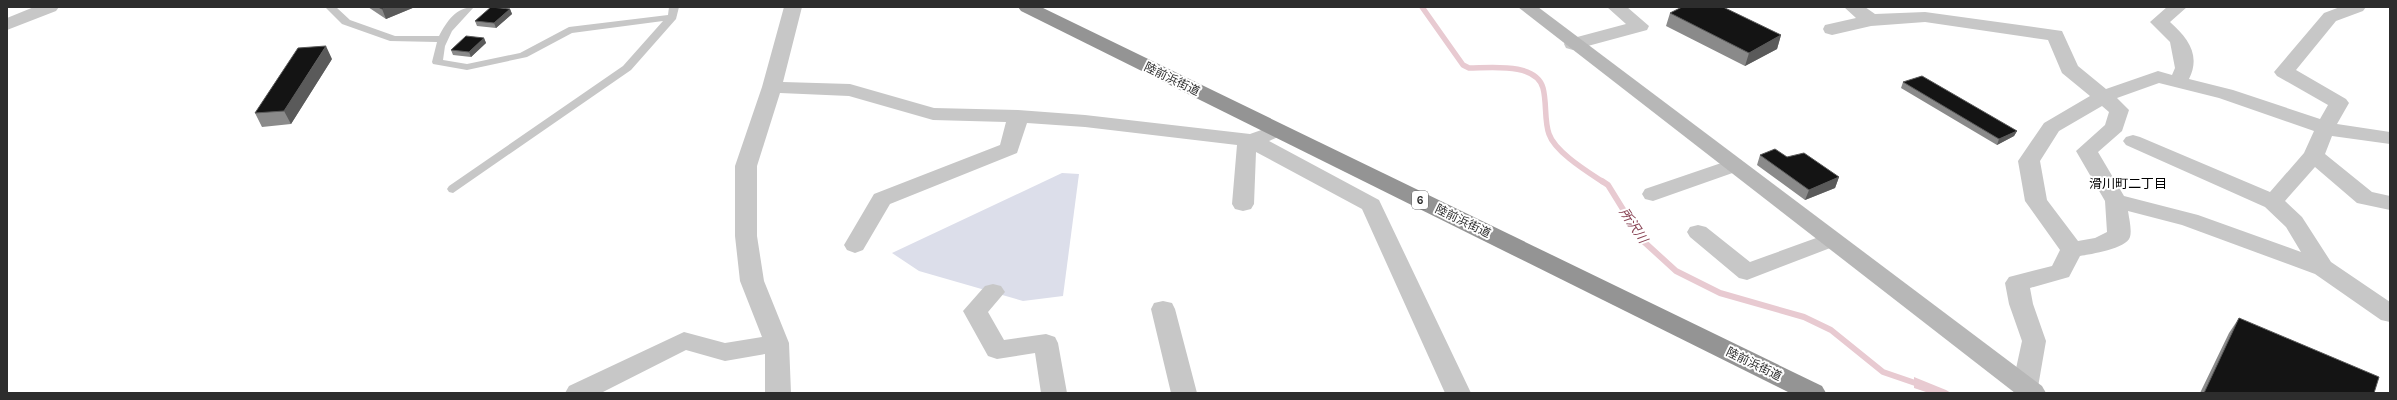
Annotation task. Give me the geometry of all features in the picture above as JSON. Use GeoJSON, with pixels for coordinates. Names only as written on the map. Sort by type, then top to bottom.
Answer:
{"type":"FeatureCollection","features":[{"type":"Feature","properties":{"kind":"highway","name":"陸前浜街道"},"geometry":{"type":"LineString","coordinates":[[1027,7],[1813,393]]}},
{"type":"Feature","properties":{"kind":"street"},"geometry":{"type":"LineString","coordinates":[[7,24],[50,7]]}},
{"type":"Feature","properties":{"kind":"street"},"geometry":{"type":"LineString","coordinates":[[778,393],[777,343],[752,281],[746,236],[746,166],[772,87],[793,7]]}},
{"type":"Feature","properties":{"kind":"street"},"geometry":{"type":"LineString","coordinates":[[1526,7],[1830,240],[2029,390]]}},
{"type":"Feature","properties":{"kind":"street"},"geometry":{"type":"LineString","coordinates":[[1573,44],[1640,26],[1616,7]]}},
{"type":"Feature","properties":{"kind":"street"},"geometry":{"type":"LineString","coordinates":[[1852,7],[1871,20]]}},
{"type":"Feature","properties":{"kind":"street"},"geometry":{"type":"LineString","coordinates":[[2178,7],[2159,22],[2179,40],[2185,68],[2178,82]]}},
{"type":"Feature","properties":{"kind":"street"},"geometry":{"type":"LineString","coordinates":[[2273,202],[2314,155],[2325,128],[2339,103],[2284,72],[2330,17],[2357,7]]}},
{"type":"Feature","properties":{"kind":"street"},"geometry":{"type":"LineString","coordinates":[[1832,29],[1871,20],[1925,17],[2055,35],[2069,70],[2119,110],[2115,127],[2087,151],[2116,201],[2119,236],[2100,245],[2072,250]]}},
{"type":"Feature","properties":{"kind":"street"},"geometry":{"type":"LineString","coordinates":[[2072,250],[2036,201],[2029,161],[2050,127],[2102,97],[2158,77],[2226,94],[2325,128],[2363,136],[2390,138]]}},
{"type":"Feature","properties":{"kind":"street"},"geometry":{"type":"LineString","coordinates":[[772,87],[850,90],[933,114],[1018,116],[1085,121],[1252,141],[1371,205],[1458,393]]}},
{"type":"Feature","properties":{"kind":"street"},"geometry":{"type":"LineString","coordinates":[[855,245],[882,199],[1010,150],[1018,116]]}},
{"type":"Feature","properties":{"kind":"street"},"geometry":{"type":"LineString","coordinates":[[1243,204],[1246,147],[1252,141],[1278,130]]}},
{"type":"Feature","properties":{"kind":"street"},"geometry":{"type":"LineString","coordinates":[[2133,141],[2273,202],[2294,222],[2323,268]]}},
{"type":"Feature","properties":{"kind":"street"},"geometry":{"type":"LineString","coordinates":[[2314,155],[2365,198],[2390,203]]}},
{"type":"Feature","properties":{"kind":"street"},"geometry":{"type":"LineString","coordinates":[[1653,194],[1733,165]]}},
{"type":"Feature","properties":{"kind":"street"},"geometry":{"type":"LineString","coordinates":[[2116,201],[2190,220],[2323,268],[2390,314]]}},
{"type":"Feature","properties":{"kind":"street"},"geometry":{"type":"LineString","coordinates":[[1698,232],[1747,272],[1830,240]]}},
{"type":"Feature","properties":{"kind":"street"},"geometry":{"type":"LineString","coordinates":[[2029,390],[2034,340],[2021,304],[2017,283],[2060,271],[2072,250]]}},
{"type":"Feature","properties":{"kind":"street"},"geometry":{"type":"LineString","coordinates":[[993,292],[975,312],[997,350],[1046,343],[1054,393]]}},
{"type":"Feature","properties":{"kind":"street"},"geometry":{"type":"LineString","coordinates":[[1163,310],[1184,393]]}},
{"type":"Feature","properties":{"kind":"street"},"geometry":{"type":"LineString","coordinates":[[578,393],[684,341],[725,352],[777,343]]}},
{"type":"Feature","properties":{"kind":"lane"},"geometry":{"type":"LineString","coordinates":[[330,7],[346,22],[394,39],[443,39]]}},
{"type":"Feature","properties":{"kind":"lane"},"geometry":{"type":"LineString","coordinates":[[469,7],[456,17],[438,46],[436,62],[467,67],[524,55],[569,30],[673,12]]}},
{"type":"Feature","properties":{"kind":"lane"},"geometry":{"type":"LineString","coordinates":[[453,189],[627,68],[673,12]]}},
{"type":"Feature","properties":{"kind":"shaded area"},"geometry":{"type":"Polygon","coordinates":[[[1062,173],[1079,174],[1063,296],[1023,301],[919,271],[892,253],[1062,173]]]}},
{"type":"Feature","properties":{"kind":"shaded area"},"geometry":{"type":"Polygon","coordinates":[[[1914,377],[1951,393],[1929,393],[1914,388],[1914,377]]]}},
{"type":"Feature","properties":{"kind":"building"},"geometry":{"type":"Polygon","coordinates":[[[491,7],[510,9],[494,23],[475,21],[491,7]]]}},
{"type":"Feature","properties":{"kind":"building"},"geometry":{"type":"Polygon","coordinates":[[[1682,7],[1723,7],[1781,35],[1749,53],[1670,13],[1682,7]]]}},
{"type":"Feature","properties":{"kind":"building"},"geometry":{"type":"Polygon","coordinates":[[[466,36],[484,38],[469,52],[451,50],[466,36]]]}},
{"type":"Feature","properties":{"kind":"building"},"geometry":{"type":"Polygon","coordinates":[[[326,46],[284,111],[255,113],[298,48],[326,46]]]}},
{"type":"Feature","properties":{"kind":"building"},"geometry":{"type":"Polygon","coordinates":[[[1922,76],[2017,131],[1999,139],[1903,82],[1922,76]]]}},
{"type":"Feature","properties":{"kind":"building"},"geometry":{"type":"Polygon","coordinates":[[[1775,149],[1787,157],[1804,153],[1839,177],[1809,190],[1760,155],[1775,149]]]}},
{"type":"Feature","properties":{"kind":"building"},"geometry":{"type":"Polygon","coordinates":[[[2239,318],[2379,377],[2374,393],[2204,393],[2239,318]]]}},
{"type":"Feature","properties":{"kind":"waterway","name":"所沢川"},"geometry":{"type":"LineString","coordinates":[[1422,7],[1463,65],[1469,68],[1500,67],[1522,70],[1539,80],[1543,88],[1545,100],[1547,129],[1552,141],[1573,161],[1603,182]]}},
{"type":"Feature","properties":{"kind":"waterway","name":"所沢川"},"geometry":{"type":"LineString","coordinates":[[1602,181],[1608,185],[1642,240],[1676,271],[1720,293],[1804,317],[1831,330],[1883,372],[1921,385]]}},
{"type":"Feature","properties":{"kind":"district","name":"滑川町二丁目"},"geometry":{"type":"Point","coordinates":[2128,183]}}]}
